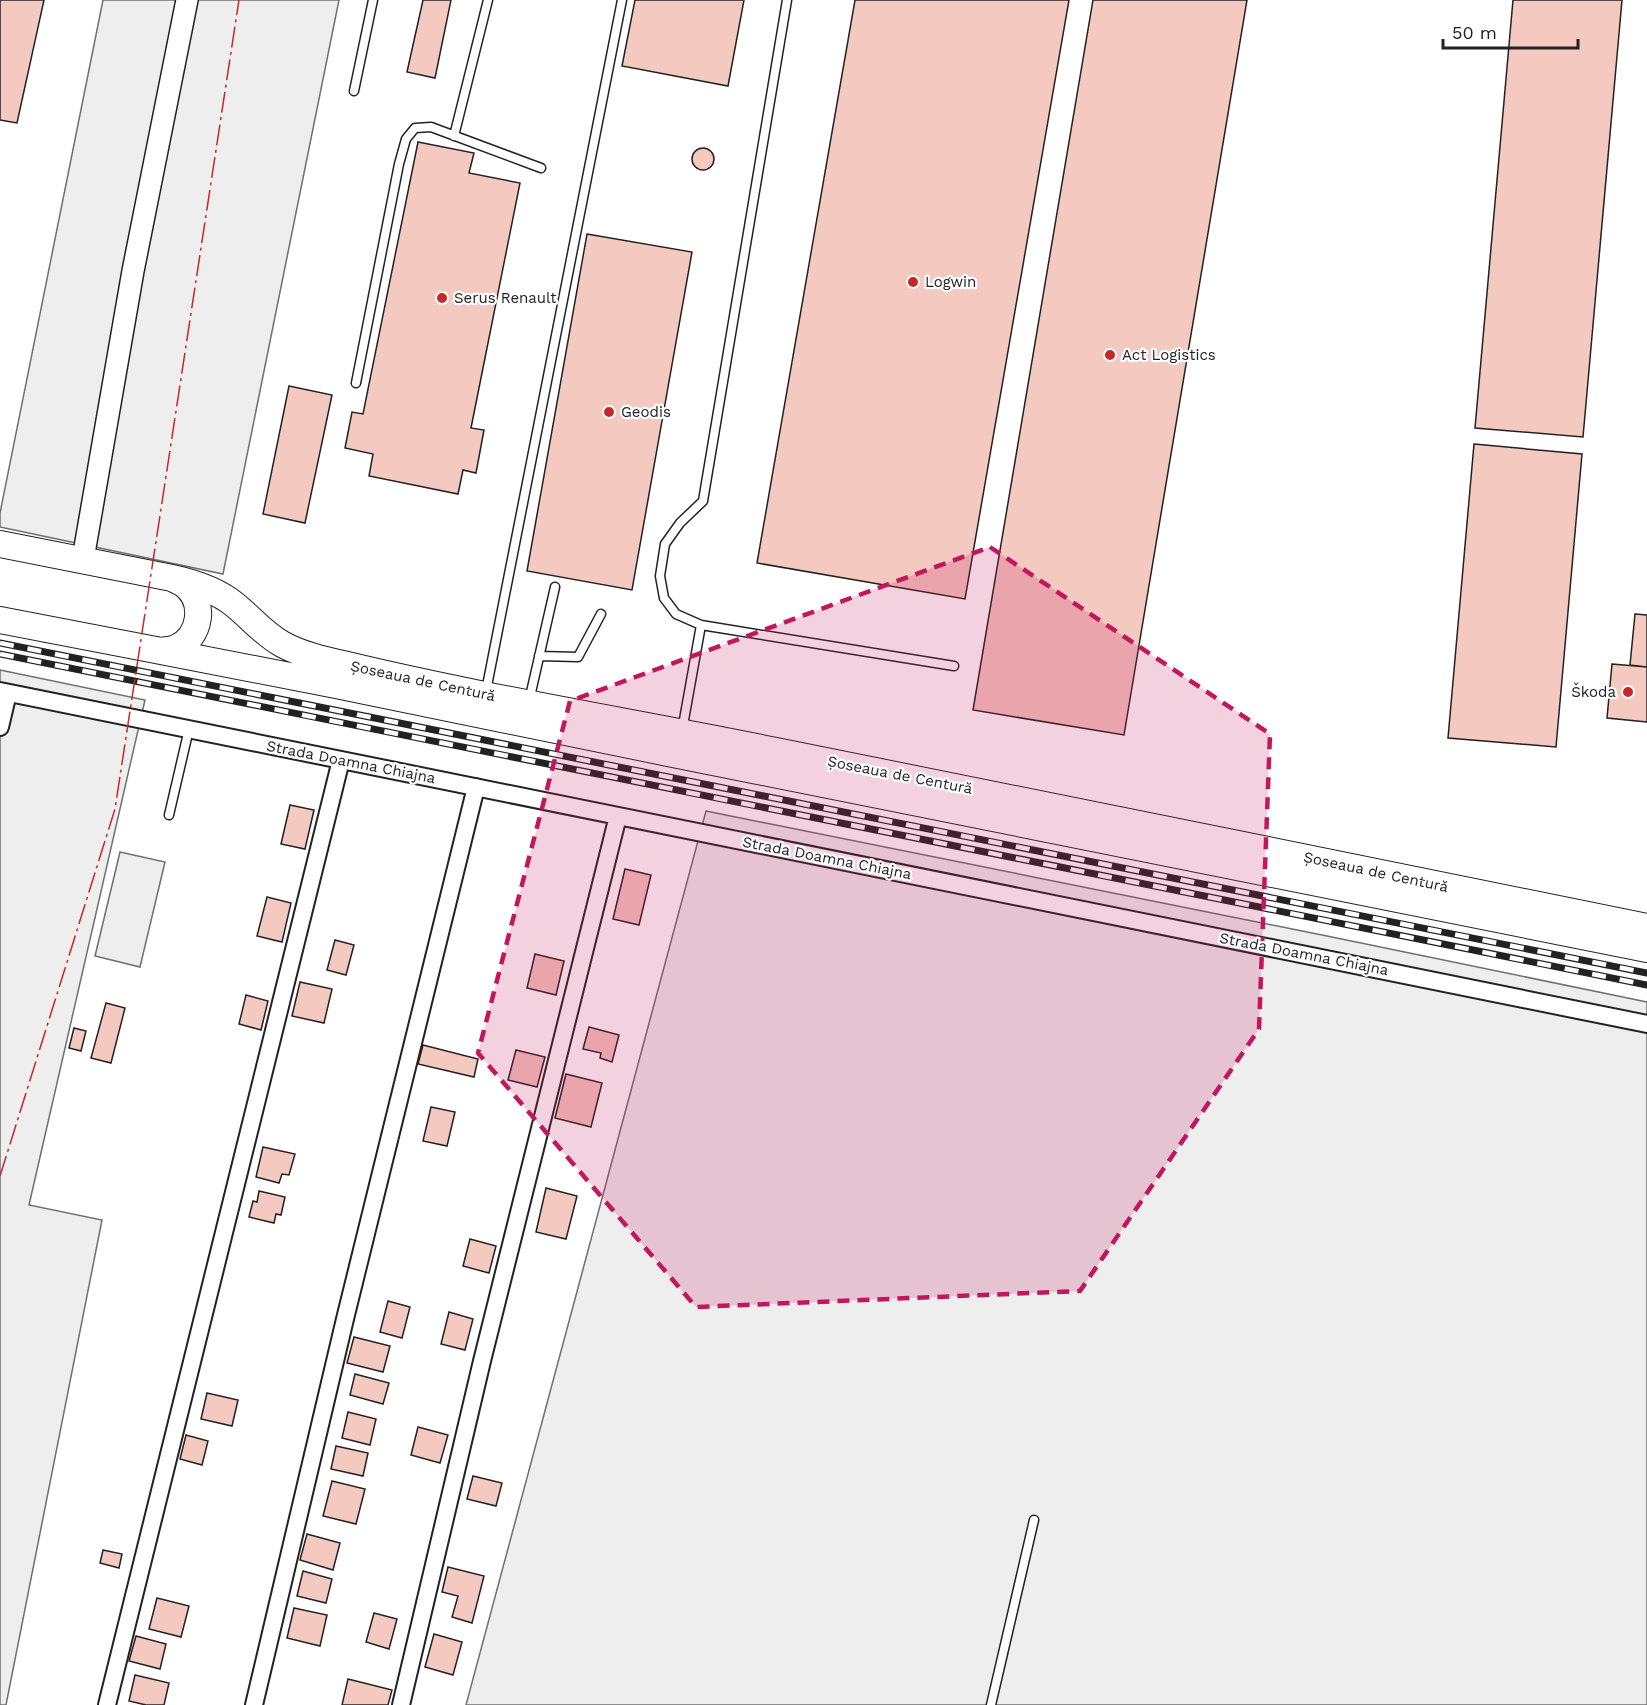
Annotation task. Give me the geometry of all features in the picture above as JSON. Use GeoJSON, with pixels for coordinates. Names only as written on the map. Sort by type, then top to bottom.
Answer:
{"type":"FeatureCollection","features":[{"type":"Feature","properties":{"kind":"main road","name":"Șoseaua de Centură"},"geometry":{"type":"LineString","coordinates":[[0,544],[195,584],[218,593],[239,608],[271,637],[302,653],[348,665],[430,684],[682,732],[1647,927]]}},
{"type":"Feature","properties":{"kind":"main road"},"geometry":{"type":"LineString","coordinates":[[162,651],[175,649],[186,642],[194,631],[198,619],[198,605],[192,593],[184,584],[172,578]]}},
{"type":"Feature","properties":{"kind":"main road","name":"Șoseaua de Centură"},"geometry":{"type":"LineString","coordinates":[[0,621],[336,685],[1647,949]]}},
{"type":"Feature","properties":{"kind":"street"},"geometry":{"type":"LineString","coordinates":[[82,559],[134,271],[188,0]]}},
{"type":"Feature","properties":{"kind":"street"},"geometry":{"type":"LineString","coordinates":[[0,728],[4,692]]}},
{"type":"Feature","properties":{"kind":"street","name":"Strada Doamna Chiajna"},"geometry":{"type":"LineString","coordinates":[[4,692],[1647,1024]]}},
{"type":"Feature","properties":{"kind":"street"},"geometry":{"type":"LineString","coordinates":[[107,1705],[340,760]]}},
{"type":"Feature","properties":{"kind":"street"},"geometry":{"type":"LineString","coordinates":[[254,1705],[348,1308],[476,787]]}},
{"type":"Feature","properties":{"kind":"street"},"geometry":{"type":"LineString","coordinates":[[401,1705],[484,1349],[618,816]]}},
{"type":"Feature","properties":{"kind":"lane"},"geometry":{"type":"LineString","coordinates":[[354,91],[373,0]]}},
{"type":"Feature","properties":{"kind":"lane"},"geometry":{"type":"LineString","coordinates":[[454,136],[488,0]]}},
{"type":"Feature","properties":{"kind":"lane"},"geometry":{"type":"LineString","coordinates":[[485,695],[621,0]]}},
{"type":"Feature","properties":{"kind":"lane"},"geometry":{"type":"LineString","coordinates":[[787,0],[703,501],[680,523],[665,544],[660,576],[664,598],[676,614],[701,625],[954,666]]}},
{"type":"Feature","properties":{"kind":"lane"},"geometry":{"type":"LineString","coordinates":[[356,383],[399,164],[406,139],[415,128],[431,127],[541,168]]}},
{"type":"Feature","properties":{"kind":"lane"},"geometry":{"type":"LineString","coordinates":[[529,703],[555,587]]}},
{"type":"Feature","properties":{"kind":"lane"},"geometry":{"type":"LineString","coordinates":[[539,656],[578,657],[601,614]]}},
{"type":"Feature","properties":{"kind":"lane"},"geometry":{"type":"LineString","coordinates":[[682,732],[701,625]]}},
{"type":"Feature","properties":{"kind":"lane"},"geometry":{"type":"LineString","coordinates":[[169,815],[189,729]]}},
{"type":"Feature","properties":{"kind":"lane"},"geometry":{"type":"LineString","coordinates":[[991,1705],[1034,1521]]}},
{"type":"Feature","properties":{"kind":"highlighted area"},"geometry":{"type":"Polygon","coordinates":[[[990,547],[1270,734],[1259,1029],[1080,1291],[696,1307],[478,1053],[570,701],[990,547]]]}},
{"type":"Feature","properties":{"kind":"shaded area"},"geometry":{"type":"Polygon","coordinates":[[[103,0],[339,0],[223,574],[0,527],[0,513],[103,0]]]}},
{"type":"Feature","properties":{"kind":"shaded area"},"geometry":{"type":"Polygon","coordinates":[[[0,670],[145,700],[29,1205],[102,1220],[6,1705],[0,1705],[0,670]]]}},
{"type":"Feature","properties":{"kind":"shaded area"},"geometry":{"type":"Polygon","coordinates":[[[706,811],[1647,1002],[1647,1705],[466,1705],[706,811]]]}},
{"type":"Feature","properties":{"kind":"shaded area"},"geometry":{"type":"Polygon","coordinates":[[[120,852],[165,862],[140,967],[95,956],[120,852]]]}},
{"type":"Feature","properties":{"kind":"building"},"geometry":{"type":"Polygon","coordinates":[[[0,0],[44,0],[17,123],[0,120],[0,0]]]}},
{"type":"Feature","properties":{"kind":"building"},"geometry":{"type":"Polygon","coordinates":[[[423,0],[451,0],[435,78],[407,72],[423,0]]]}},
{"type":"Feature","properties":{"kind":"building"},"geometry":{"type":"Polygon","coordinates":[[[635,0],[744,0],[728,86],[622,66],[635,0]]]}},
{"type":"Feature","properties":{"kind":"building","name":"Logwin"},"geometry":{"type":"Polygon","coordinates":[[[855,0],[1069,0],[965,599],[757,563],[855,0]]]}},
{"type":"Feature","properties":{"kind":"building","name":"Act Logistics"},"geometry":{"type":"Polygon","coordinates":[[[1093,0],[1247,0],[1124,735],[973,710],[1093,0]]]}},
{"type":"Feature","properties":{"kind":"building"},"geometry":{"type":"Polygon","coordinates":[[[1513,0],[1622,0],[1583,437],[1475,428],[1513,0]]]}},
{"type":"Feature","properties":{"kind":"building","name":"Serus Renault"},"geometry":{"type":"Polygon","coordinates":[[[418,142],[474,153],[469,173],[520,183],[471,428],[484,430],[476,473],[463,470],[458,494],[369,476],[373,454],[345,448],[352,412],[363,414],[418,142]]]}},
{"type":"Feature","properties":{"kind":"building"},"geometry":{"type":"Polygon","coordinates":[[[703,148],[711,151],[714,159],[711,167],[703,170],[695,167],[692,159],[695,151],[703,148]]]}},
{"type":"Feature","properties":{"kind":"building","name":"Geodis"},"geometry":{"type":"Polygon","coordinates":[[[587,234],[692,252],[632,590],[527,571],[587,234]]]}},
{"type":"Feature","properties":{"kind":"building"},"geometry":{"type":"Polygon","coordinates":[[[289,386],[332,395],[305,523],[263,514],[289,386]]]}},
{"type":"Feature","properties":{"kind":"building"},"geometry":{"type":"Polygon","coordinates":[[[1474,444],[1582,454],[1556,747],[1448,738],[1474,444]]]}},
{"type":"Feature","properties":{"kind":"building"},"geometry":{"type":"Polygon","coordinates":[[[1635,614],[1647,615],[1647,667],[1630,665],[1635,614]]]}},
{"type":"Feature","properties":{"kind":"building","name":"Škoda"},"geometry":{"type":"Polygon","coordinates":[[[1612,664],[1647,667],[1647,722],[1607,718],[1612,664]]]}},
{"type":"Feature","properties":{"kind":"building"},"geometry":{"type":"Polygon","coordinates":[[[290,805],[314,810],[305,849],[281,844],[290,805]]]}},
{"type":"Feature","properties":{"kind":"building"},"geometry":{"type":"Polygon","coordinates":[[[625,869],[651,875],[639,925],[613,919],[625,869]]]}},
{"type":"Feature","properties":{"kind":"building"},"geometry":{"type":"Polygon","coordinates":[[[267,897],[291,903],[282,942],[257,936],[267,897]]]}},
{"type":"Feature","properties":{"kind":"building"},"geometry":{"type":"Polygon","coordinates":[[[335,940],[354,945],[346,975],[327,970],[335,940]]]}},
{"type":"Feature","properties":{"kind":"building"},"geometry":{"type":"Polygon","coordinates":[[[535,954],[564,961],[556,995],[527,988],[535,954]]]}},
{"type":"Feature","properties":{"kind":"building"},"geometry":{"type":"Polygon","coordinates":[[[300,982],[332,989],[324,1023],[292,1016],[300,982]]]}},
{"type":"Feature","properties":{"kind":"building"},"geometry":{"type":"Polygon","coordinates":[[[246,995],[268,1001],[261,1030],[239,1024],[246,995]]]}},
{"type":"Feature","properties":{"kind":"building"},"geometry":{"type":"Polygon","coordinates":[[[106,1003],[125,1008],[111,1063],[91,1058],[106,1003]]]}},
{"type":"Feature","properties":{"kind":"building"},"geometry":{"type":"Polygon","coordinates":[[[589,1027],[619,1035],[612,1062],[600,1058],[601,1053],[583,1049],[589,1027]]]}},
{"type":"Feature","properties":{"kind":"building"},"geometry":{"type":"Polygon","coordinates":[[[74,1028],[86,1031],[81,1051],[69,1048],[74,1028]]]}},
{"type":"Feature","properties":{"kind":"building"},"geometry":{"type":"Polygon","coordinates":[[[423,1045],[478,1059],[474,1077],[418,1064],[423,1045]]]}},
{"type":"Feature","properties":{"kind":"building"},"geometry":{"type":"Polygon","coordinates":[[[516,1050],[545,1057],[537,1087],[508,1080],[516,1050]]]}},
{"type":"Feature","properties":{"kind":"building"},"geometry":{"type":"Polygon","coordinates":[[[566,1074],[602,1083],[591,1127],[555,1118],[566,1074]]]}},
{"type":"Feature","properties":{"kind":"building"},"geometry":{"type":"Polygon","coordinates":[[[431,1107],[455,1112],[447,1146],[423,1141],[431,1107]]]}},
{"type":"Feature","properties":{"kind":"building"},"geometry":{"type":"Polygon","coordinates":[[[263,1147],[295,1154],[289,1175],[282,1174],[279,1183],[256,1177],[263,1147]]]}},
{"type":"Feature","properties":{"kind":"building"},"geometry":{"type":"Polygon","coordinates":[[[546,1188],[577,1196],[566,1239],[536,1232],[546,1188]]]}},
{"type":"Feature","properties":{"kind":"building"},"geometry":{"type":"Polygon","coordinates":[[[259,1191],[285,1197],[281,1215],[276,1214],[274,1223],[249,1217],[253,1201],[257,1202],[259,1191]]]}},
{"type":"Feature","properties":{"kind":"building"},"geometry":{"type":"Polygon","coordinates":[[[470,1239],[496,1246],[489,1273],[463,1266],[470,1239]]]}},
{"type":"Feature","properties":{"kind":"building"},"geometry":{"type":"Polygon","coordinates":[[[388,1301],[410,1307],[402,1338],[380,1332],[388,1301]]]}},
{"type":"Feature","properties":{"kind":"building"},"geometry":{"type":"Polygon","coordinates":[[[449,1312],[473,1319],[465,1350],[441,1344],[449,1312]]]}},
{"type":"Feature","properties":{"kind":"building"},"geometry":{"type":"Polygon","coordinates":[[[354,1337],[390,1346],[383,1372],[347,1363],[354,1337]]]}},
{"type":"Feature","properties":{"kind":"building"},"geometry":{"type":"Polygon","coordinates":[[[355,1374],[389,1383],[383,1404],[350,1395],[355,1374]]]}},
{"type":"Feature","properties":{"kind":"building"},"geometry":{"type":"Polygon","coordinates":[[[207,1393],[238,1400],[232,1426],[201,1419],[207,1393]]]}},
{"type":"Feature","properties":{"kind":"building"},"geometry":{"type":"Polygon","coordinates":[[[348,1412],[376,1419],[370,1445],[342,1438],[348,1412]]]}},
{"type":"Feature","properties":{"kind":"building"},"geometry":{"type":"Polygon","coordinates":[[[418,1427],[448,1435],[440,1463],[411,1455],[418,1427]]]}},
{"type":"Feature","properties":{"kind":"building"},"geometry":{"type":"Polygon","coordinates":[[[186,1435],[208,1441],[202,1465],[180,1459],[186,1435]]]}},
{"type":"Feature","properties":{"kind":"building"},"geometry":{"type":"Polygon","coordinates":[[[336,1446],[368,1453],[363,1476],[331,1469],[336,1446]]]}},
{"type":"Feature","properties":{"kind":"building"},"geometry":{"type":"Polygon","coordinates":[[[473,1476],[502,1483],[496,1506],[467,1499],[473,1476]]]}},
{"type":"Feature","properties":{"kind":"building"},"geometry":{"type":"Polygon","coordinates":[[[332,1481],[365,1489],[356,1524],[323,1516],[332,1481]]]}},
{"type":"Feature","properties":{"kind":"building"},"geometry":{"type":"Polygon","coordinates":[[[307,1534],[340,1543],[333,1570],[300,1560],[307,1534]]]}},
{"type":"Feature","properties":{"kind":"building"},"geometry":{"type":"Polygon","coordinates":[[[103,1550],[122,1554],[119,1568],[100,1563],[103,1550]]]}},
{"type":"Feature","properties":{"kind":"building"},"geometry":{"type":"Polygon","coordinates":[[[448,1567],[484,1576],[472,1623],[452,1617],[458,1596],[442,1592],[448,1567]]]}},
{"type":"Feature","properties":{"kind":"building"},"geometry":{"type":"Polygon","coordinates":[[[303,1571],[332,1579],[326,1603],[297,1596],[303,1571]]]}},
{"type":"Feature","properties":{"kind":"building"},"geometry":{"type":"Polygon","coordinates":[[[157,1598],[189,1606],[181,1637],[149,1629],[157,1598]]]}},
{"type":"Feature","properties":{"kind":"building"},"geometry":{"type":"Polygon","coordinates":[[[294,1608],[327,1615],[320,1646],[287,1638],[294,1608]]]}},
{"type":"Feature","properties":{"kind":"building"},"geometry":{"type":"Polygon","coordinates":[[[374,1613],[397,1619],[389,1649],[366,1642],[374,1613]]]}},
{"type":"Feature","properties":{"kind":"building"},"geometry":{"type":"Polygon","coordinates":[[[434,1634],[462,1642],[453,1675],[425,1667],[434,1634]]]}},
{"type":"Feature","properties":{"kind":"building"},"geometry":{"type":"Polygon","coordinates":[[[136,1636],[166,1644],[160,1669],[129,1661],[136,1636]]]}},
{"type":"Feature","properties":{"kind":"building"},"geometry":{"type":"Polygon","coordinates":[[[135,1675],[169,1683],[164,1705],[146,1705],[129,1701],[135,1675]]]}},
{"type":"Feature","properties":{"kind":"building"},"geometry":{"type":"Polygon","coordinates":[[[348,1679],[392,1690],[388,1705],[342,1705],[348,1679]]]}},
{"type":"Feature","properties":{"kind":"railway"},"geometry":{"type":"LineString","coordinates":[[0,643],[1647,973]]}},
{"type":"Feature","properties":{"kind":"railway"},"geometry":{"type":"LineString","coordinates":[[0,654],[1647,985]]}},
{"type":"Feature","properties":{"kind":"power"},"geometry":{"type":"LineString","coordinates":[[0,1176],[115,809],[239,0]]}},
{"type":"Feature","properties":{"kind":"place","name":"Logwin"},"geometry":{"type":"Point","coordinates":[913,282]}},
{"type":"Feature","properties":{"kind":"place","name":"Serus Renault"},"geometry":{"type":"Point","coordinates":[442,298]}},
{"type":"Feature","properties":{"kind":"place","name":"Act Logistics"},"geometry":{"type":"Point","coordinates":[1110,355]}},
{"type":"Feature","properties":{"kind":"place","name":"Geodis"},"geometry":{"type":"Point","coordinates":[609,412]}},
{"type":"Feature","properties":{"kind":"place","name":"Škoda"},"geometry":{"type":"Point","coordinates":[1628,692]}}]}
